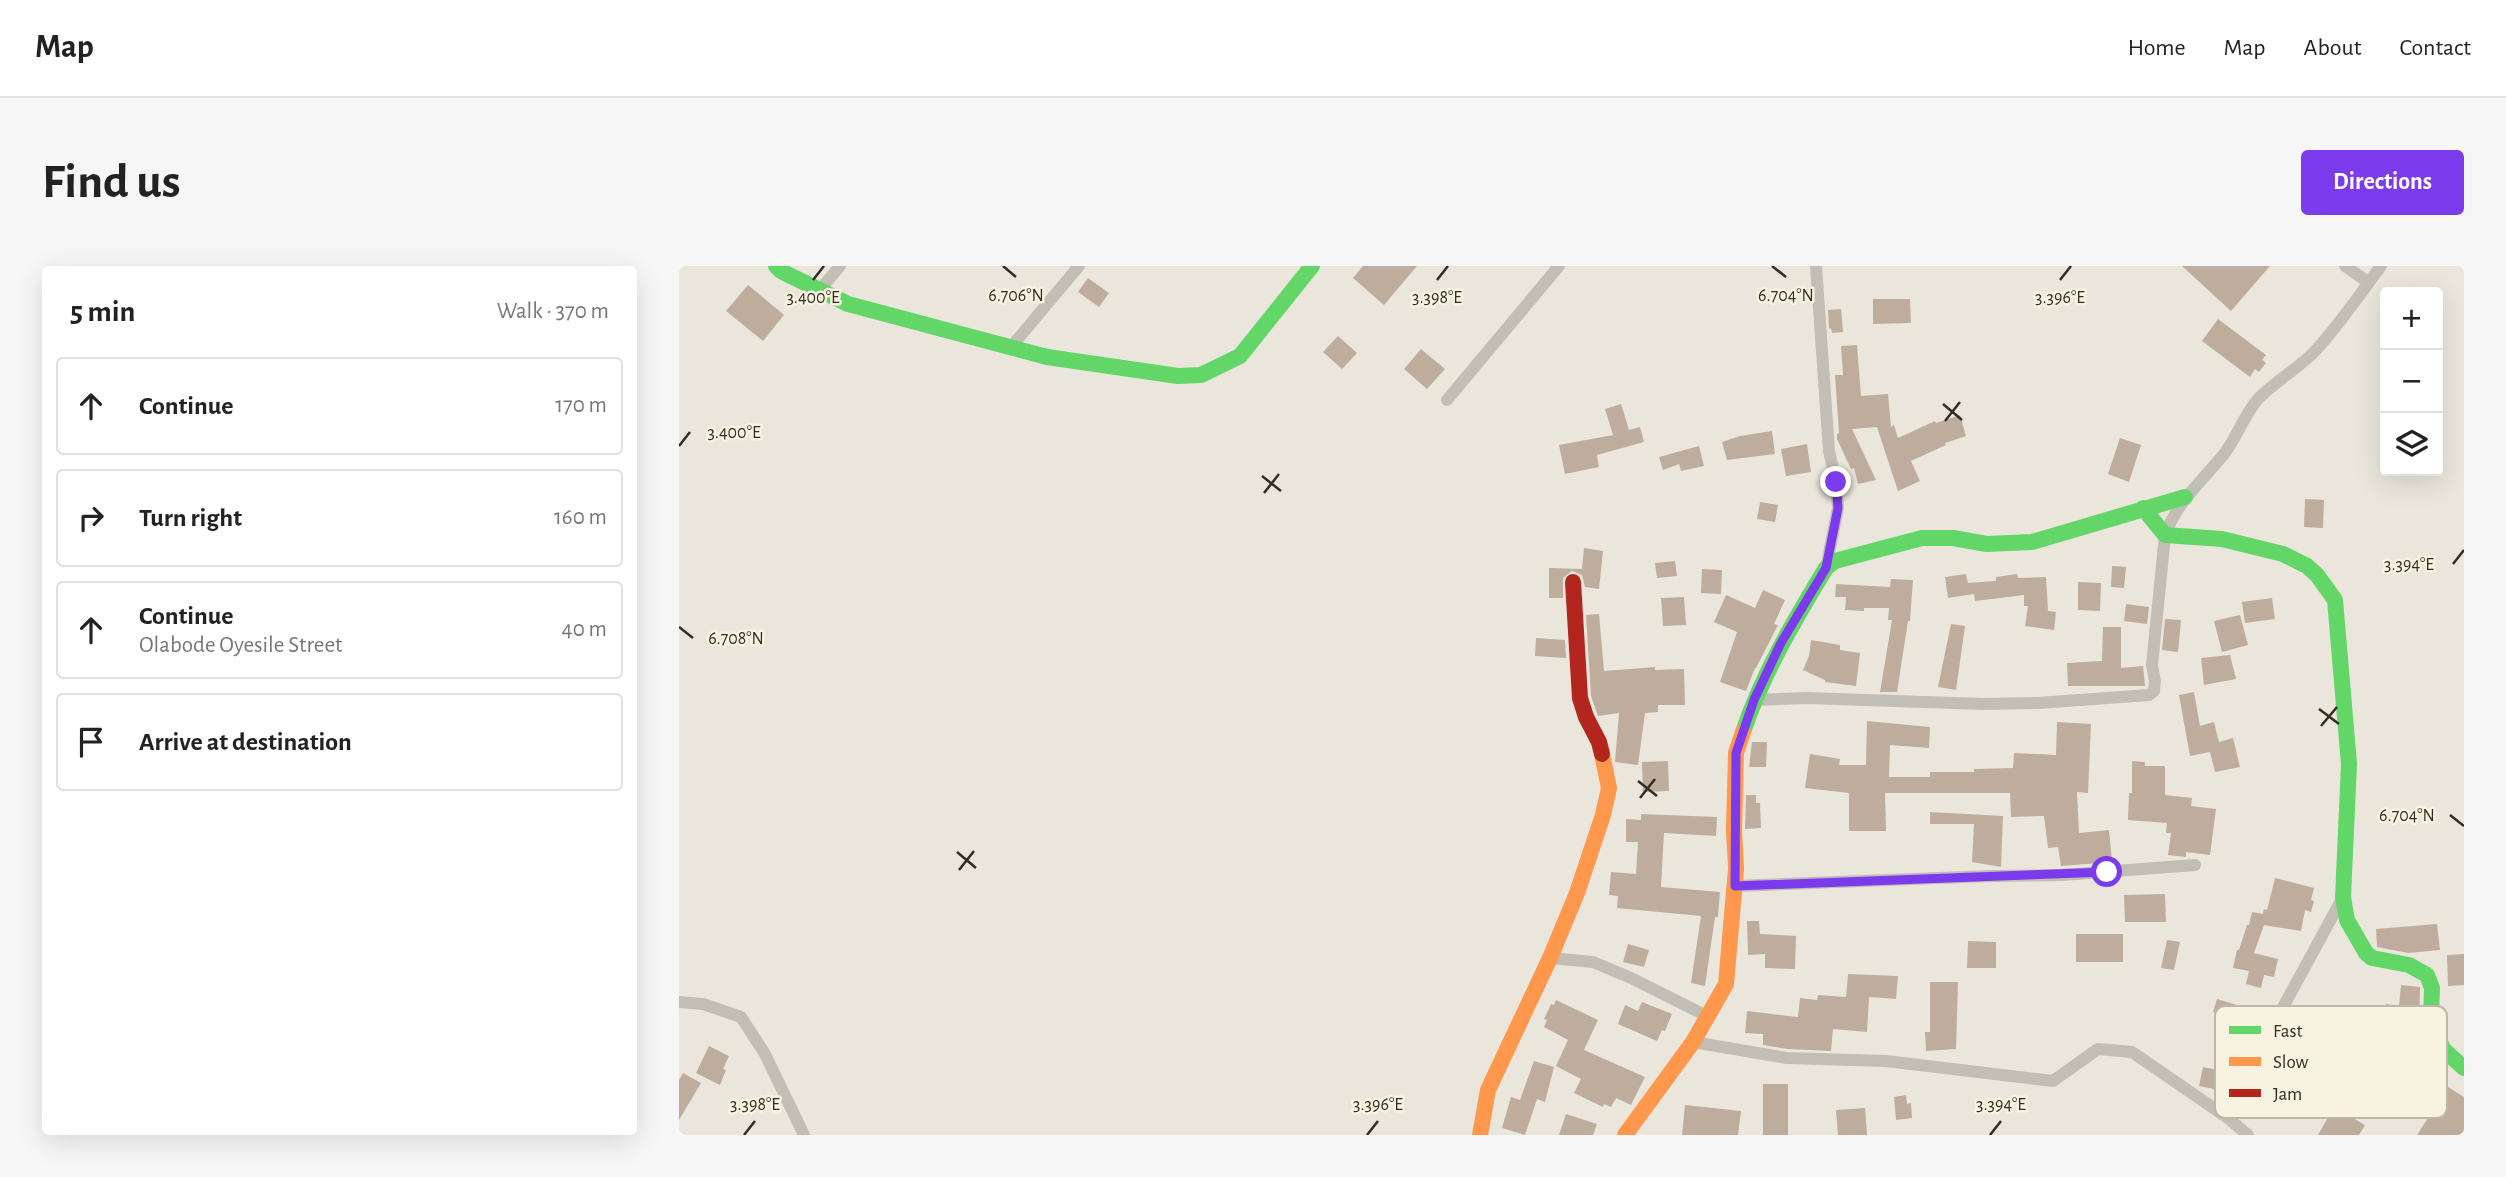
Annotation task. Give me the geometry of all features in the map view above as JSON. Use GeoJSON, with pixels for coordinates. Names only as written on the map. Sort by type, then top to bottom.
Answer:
{"type":"FeatureCollection","features":[{"type":"Feature","properties":{"kind":"street"},"geometry":{"type":"LineString","coordinates":[[776,266],[848,304],[1060,359],[1178,376],[1201,376],[1240,356],[1312,266]]}},
{"type":"Feature","properties":{"kind":"street"},"geometry":{"type":"LineString","coordinates":[[819,291],[840,266]]}},
{"type":"Feature","properties":{"kind":"street"},"geometry":{"type":"LineString","coordinates":[[1012,346],[1079,266]]}},
{"type":"Feature","properties":{"kind":"street"},"geometry":{"type":"LineString","coordinates":[[1447,400],[1559,266]]}},
{"type":"Feature","properties":{"kind":"street"},"geometry":{"type":"LineString","coordinates":[[1625,1135],[1693,1042],[1726,984],[1735,886],[1736,753],[1754,700],[1781,643],[1826,568],[1838,508],[1829,451],[1816,266]]}},
{"type":"Feature","properties":{"kind":"street"},"geometry":{"type":"LineString","coordinates":[[2345,266],[2368,282]]}},
{"type":"Feature","properties":{"kind":"street"},"geometry":{"type":"LineString","coordinates":[[1754,700],[1807,698],[1983,704],[2149,695],[2154,691],[2155,681],[2151,665],[2165,535],[2171,519],[2185,497],[2232,443],[2256,401],[2313,353],[2356,302],[2381,266]]}},
{"type":"Feature","properties":{"kind":"street"},"geometry":{"type":"LineString","coordinates":[[1826,568],[1835,561],[1922,538],[1953,538],[1987,544],[2032,542],[2185,497]]}},
{"type":"Feature","properties":{"kind":"street"},"geometry":{"type":"LineString","coordinates":[[2143,508],[2165,535]]}},
{"type":"Feature","properties":{"kind":"street"},"geometry":{"type":"LineString","coordinates":[[2165,535],[2201,535],[2273,549],[2292,556],[2321,578],[2335,600],[2349,764],[2343,897],[2347,920],[2371,958],[2415,967],[2430,979],[2434,994],[2433,1006]]}},
{"type":"Feature","properties":{"kind":"street"},"geometry":{"type":"LineString","coordinates":[[1480,1135],[1488,1090],[1577,893],[1603,815],[1609,788],[1599,741],[1586,717],[1580,698],[1573,582]]}},
{"type":"Feature","properties":{"kind":"street"},"geometry":{"type":"LineString","coordinates":[[1735,886],[2062,875],[2195,865]]}},
{"type":"Feature","properties":{"kind":"street"},"geometry":{"type":"LineString","coordinates":[[2284,1006],[2343,897]]}},
{"type":"Feature","properties":{"kind":"street"},"geometry":{"type":"LineString","coordinates":[[1549,958],[1593,962],[1707,1016]]}},
{"type":"Feature","properties":{"kind":"street"},"geometry":{"type":"LineString","coordinates":[[679,1002],[703,1004],[741,1017],[765,1054],[804,1135]]}},
{"type":"Feature","properties":{"kind":"street"},"geometry":{"type":"LineString","coordinates":[[1693,1042],[1787,1058],[1886,1061],[2053,1081],[2098,1049],[2132,1052],[2215,1109]]}},
{"type":"Feature","properties":{"kind":"street"},"geometry":{"type":"LineString","coordinates":[[2447,1053],[2464,1068]]}},
{"type":"Feature","properties":{"kind":"street"},"geometry":{"type":"LineString","coordinates":[[2228,1118],[2248,1135]]}},
{"type":"Feature","properties":{"kind":"building"},"geometry":{"type":"Polygon","coordinates":[[[1363,266],[1417,266],[1384,305],[1353,278],[1363,266]]]}},
{"type":"Feature","properties":{"kind":"building"},"geometry":{"type":"Polygon","coordinates":[[[2182,266],[2270,266],[2231,311],[2182,266]]]}},
{"type":"Feature","properties":{"kind":"building"},"geometry":{"type":"Polygon","coordinates":[[[1088,278],[1109,293],[1099,307],[1078,292],[1088,278]]]}},
{"type":"Feature","properties":{"kind":"building"},"geometry":{"type":"Polygon","coordinates":[[[748,285],[784,315],[763,341],[726,311],[748,285]]]}},
{"type":"Feature","properties":{"kind":"building"},"geometry":{"type":"Polygon","coordinates":[[[1873,299],[1910,299],[1911,323],[1873,324],[1873,299]]]}},
{"type":"Feature","properties":{"kind":"building"},"geometry":{"type":"Polygon","coordinates":[[[1841,309],[1843,332],[1832,333],[1831,328],[1829,329],[1828,310],[1841,309]]]}},
{"type":"Feature","properties":{"kind":"building"},"geometry":{"type":"Polygon","coordinates":[[[2218,319],[2266,355],[2262,360],[2266,363],[2259,372],[2255,369],[2250,377],[2202,341],[2218,319]]]}},
{"type":"Feature","properties":{"kind":"building"},"geometry":{"type":"Polygon","coordinates":[[[1338,336],[1357,353],[1342,369],[1323,352],[1338,336]]]}},
{"type":"Feature","properties":{"kind":"building"},"geometry":{"type":"Polygon","coordinates":[[[1857,345],[1861,396],[1888,394],[1891,427],[1894,425],[1898,438],[1935,421],[1936,423],[1960,415],[1966,436],[1945,443],[1946,445],[1911,461],[1920,481],[1898,491],[1877,427],[1852,429],[1876,480],[1858,484],[1854,468],[1851,469],[1837,439],[1839,433],[1835,375],[1843,375],[1841,346],[1857,345]]]}},
{"type":"Feature","properties":{"kind":"building"},"geometry":{"type":"Polygon","coordinates":[[[1421,349],[1445,369],[1427,389],[1404,369],[1421,349]]]}},
{"type":"Feature","properties":{"kind":"building"},"geometry":{"type":"Polygon","coordinates":[[[1621,404],[1629,430],[1640,427],[1644,442],[1597,455],[1599,467],[1565,474],[1559,445],[1613,435],[1605,409],[1621,404]]]}},
{"type":"Feature","properties":{"kind":"building"},"geometry":{"type":"Polygon","coordinates":[[[1772,431],[1775,454],[1727,460],[1722,442],[1772,431]]]}},
{"type":"Feature","properties":{"kind":"building"},"geometry":{"type":"Polygon","coordinates":[[[2120,438],[2141,445],[2129,482],[2108,474],[2120,438]]]}},
{"type":"Feature","properties":{"kind":"building"},"geometry":{"type":"Polygon","coordinates":[[[1807,444],[1811,472],[1786,476],[1781,449],[1807,444]]]}},
{"type":"Feature","properties":{"kind":"building"},"geometry":{"type":"Polygon","coordinates":[[[1699,446],[1704,466],[1681,471],[1679,464],[1663,470],[1659,457],[1699,446]]]}},
{"type":"Feature","properties":{"kind":"building"},"geometry":{"type":"Polygon","coordinates":[[[2305,499],[2324,500],[2323,528],[2304,527],[2305,499]]]}},
{"type":"Feature","properties":{"kind":"building"},"geometry":{"type":"Polygon","coordinates":[[[1760,502],[1778,505],[1775,522],[1757,519],[1760,502]]]}},
{"type":"Feature","properties":{"kind":"building"},"geometry":{"type":"Polygon","coordinates":[[[1584,548],[1603,551],[1599,589],[1585,587],[1582,575],[1572,571],[1563,578],[1563,598],[1549,598],[1549,568],[1582,569],[1584,548]]]}},
{"type":"Feature","properties":{"kind":"building"},"geometry":{"type":"Polygon","coordinates":[[[1675,561],[1677,576],[1657,578],[1655,563],[1675,561]]]}},
{"type":"Feature","properties":{"kind":"building"},"geometry":{"type":"Polygon","coordinates":[[[2112,566],[2126,567],[2124,588],[2111,587],[2112,566]]]}},
{"type":"Feature","properties":{"kind":"building"},"geometry":{"type":"Polygon","coordinates":[[[1702,569],[1722,570],[1721,594],[1701,593],[1702,569]]]}},
{"type":"Feature","properties":{"kind":"building"},"geometry":{"type":"Polygon","coordinates":[[[1966,574],[1968,583],[1996,581],[1996,577],[2017,574],[2018,578],[2046,577],[2048,611],[2056,612],[2054,630],[2025,626],[2028,606],[2024,606],[2024,595],[1975,601],[1974,594],[1948,598],[1945,577],[1966,574]]]}},
{"type":"Feature","properties":{"kind":"building"},"geometry":{"type":"Polygon","coordinates":[[[1891,579],[1913,580],[1910,621],[1897,692],[1880,692],[1892,620],[1888,620],[1889,608],[1845,610],[1846,597],[1835,597],[1836,584],[1890,587],[1891,579]]]}},
{"type":"Feature","properties":{"kind":"building"},"geometry":{"type":"Polygon","coordinates":[[[2078,582],[2101,583],[2100,611],[2078,610],[2078,582]]]}},
{"type":"Feature","properties":{"kind":"building"},"geometry":{"type":"Polygon","coordinates":[[[1763,590],[1785,600],[1774,624],[1778,625],[1746,691],[1720,682],[1737,632],[1714,622],[1726,595],[1755,608],[1763,590]]]}},
{"type":"Feature","properties":{"kind":"building"},"geometry":{"type":"Polygon","coordinates":[[[1684,597],[1686,625],[1663,626],[1661,598],[1684,597]]]}},
{"type":"Feature","properties":{"kind":"building"},"geometry":{"type":"Polygon","coordinates":[[[2272,598],[2275,619],[2245,623],[2242,602],[2272,598]]]}},
{"type":"Feature","properties":{"kind":"building"},"geometry":{"type":"Polygon","coordinates":[[[2126,604],[2149,607],[2147,624],[2124,621],[2126,604]]]}},
{"type":"Feature","properties":{"kind":"building"},"geometry":{"type":"Polygon","coordinates":[[[1599,614],[1604,671],[1655,667],[1655,670],[1684,669],[1685,705],[1658,705],[1658,712],[1645,713],[1638,765],[1615,762],[1619,713],[1598,716],[1591,696],[1586,615],[1599,614]]]}},
{"type":"Feature","properties":{"kind":"building"},"geometry":{"type":"Polygon","coordinates":[[[2240,615],[2248,645],[2222,652],[2214,621],[2240,615]]]}},
{"type":"Feature","properties":{"kind":"building"},"geometry":{"type":"Polygon","coordinates":[[[2165,619],[2181,620],[2178,652],[2162,650],[2165,619]]]}},
{"type":"Feature","properties":{"kind":"building"},"geometry":{"type":"Polygon","coordinates":[[[1951,624],[1965,626],[1956,690],[1938,687],[1951,624]]]}},
{"type":"Feature","properties":{"kind":"building"},"geometry":{"type":"Polygon","coordinates":[[[2103,627],[2121,627],[2121,668],[2143,666],[2145,686],[2068,686],[2067,663],[2102,661],[2103,627]]]}},
{"type":"Feature","properties":{"kind":"building"},"geometry":{"type":"Polygon","coordinates":[[[1536,638],[1565,640],[1566,658],[1535,656],[1536,638]]]}},
{"type":"Feature","properties":{"kind":"building"},"geometry":{"type":"Polygon","coordinates":[[[1811,640],[1840,645],[1840,650],[1860,653],[1856,686],[1825,682],[1803,670],[1809,656],[1811,640]]]}},
{"type":"Feature","properties":{"kind":"building"},"geometry":{"type":"Polygon","coordinates":[[[2230,655],[2236,679],[2204,685],[2201,658],[2230,655]]]}},
{"type":"Feature","properties":{"kind":"building"},"geometry":{"type":"Polygon","coordinates":[[[2194,692],[2200,726],[2214,722],[2219,742],[2233,738],[2240,767],[2215,772],[2210,752],[2190,756],[2179,695],[2194,692]]]}},
{"type":"Feature","properties":{"kind":"building"},"geometry":{"type":"Polygon","coordinates":[[[1867,721],[1930,727],[1929,748],[1890,745],[1889,777],[1930,777],[1930,772],[1974,772],[1974,769],[2013,768],[2014,753],[2056,755],[2057,722],[2091,724],[2088,793],[2077,792],[2079,833],[2109,830],[2112,862],[2061,866],[2058,847],[2048,848],[2044,816],[2011,817],[2010,793],[1885,793],[1886,831],[1849,831],[1849,793],[1805,788],[1810,754],[1840,759],[1839,765],[1866,765],[1867,721]]]}},
{"type":"Feature","properties":{"kind":"building"},"geometry":{"type":"Polygon","coordinates":[[[1752,742],[1767,742],[1766,767],[1749,767],[1752,742]]]}},
{"type":"Feature","properties":{"kind":"building"},"geometry":{"type":"Polygon","coordinates":[[[1668,761],[1669,791],[1643,792],[1642,762],[1668,761]]]}},
{"type":"Feature","properties":{"kind":"building"},"geometry":{"type":"Polygon","coordinates":[[[2132,761],[2145,762],[2145,766],[2165,766],[2165,795],[2192,798],[2191,806],[2216,809],[2210,855],[2186,852],[2186,857],[2168,855],[2171,833],[2166,833],[2167,823],[2128,820],[2129,793],[2132,793],[2132,761]]]}},
{"type":"Feature","properties":{"kind":"building"},"geometry":{"type":"Polygon","coordinates":[[[1746,795],[1756,795],[1756,803],[1760,803],[1761,828],[1745,829],[1746,795]]]}},
{"type":"Feature","properties":{"kind":"building"},"geometry":{"type":"Polygon","coordinates":[[[1930,812],[2003,816],[2001,867],[1972,862],[1974,824],[1930,824],[1930,812]]]}},
{"type":"Feature","properties":{"kind":"building"},"geometry":{"type":"Polygon","coordinates":[[[1641,814],[1717,817],[1716,836],[1664,833],[1661,887],[1720,892],[1705,986],[1691,983],[1701,916],[1617,908],[1618,896],[1609,895],[1611,872],[1636,874],[1638,842],[1626,842],[1626,819],[1641,820],[1641,814]]]}},
{"type":"Feature","properties":{"kind":"building"},"geometry":{"type":"Polygon","coordinates":[[[2275,878],[2314,888],[2311,900],[2314,901],[2311,912],[2305,910],[2301,931],[2264,925],[2254,953],[2278,959],[2274,977],[2264,975],[2261,988],[2246,984],[2249,971],[2233,968],[2252,912],[2263,914],[2264,909],[2267,910],[2275,878]]]}},
{"type":"Feature","properties":{"kind":"building"},"geometry":{"type":"Polygon","coordinates":[[[2165,894],[2166,922],[2125,922],[2124,895],[2165,894]]]}},
{"type":"Feature","properties":{"kind":"building"},"geometry":{"type":"Polygon","coordinates":[[[1747,921],[1759,921],[1760,934],[1796,936],[1795,969],[1765,968],[1765,954],[1748,955],[1747,921]]]}},
{"type":"Feature","properties":{"kind":"building"},"geometry":{"type":"Polygon","coordinates":[[[2437,924],[2440,950],[2408,953],[2377,947],[2376,929],[2437,924]]]}},
{"type":"Feature","properties":{"kind":"building"},"geometry":{"type":"Polygon","coordinates":[[[2076,934],[2123,934],[2123,962],[2076,962],[2076,934]]]}},
{"type":"Feature","properties":{"kind":"building"},"geometry":{"type":"Polygon","coordinates":[[[2167,940],[2180,942],[2174,970],[2161,968],[2167,940]]]}},
{"type":"Feature","properties":{"kind":"building"},"geometry":{"type":"Polygon","coordinates":[[[1968,941],[1996,942],[1996,968],[1967,968],[1968,941]]]}},
{"type":"Feature","properties":{"kind":"building"},"geometry":{"type":"Polygon","coordinates":[[[1628,944],[1649,950],[1644,967],[1623,962],[1628,944]]]}},
{"type":"Feature","properties":{"kind":"building"},"geometry":{"type":"Polygon","coordinates":[[[2464,954],[2464,985],[2448,986],[2447,955],[2464,954]]]}},
{"type":"Feature","properties":{"kind":"building"},"geometry":{"type":"Polygon","coordinates":[[[1848,974],[1898,976],[1896,999],[1869,997],[1867,1032],[1833,1029],[1831,1051],[1763,1045],[1763,1034],[1745,1033],[1747,1011],[1798,1017],[1800,998],[1817,1000],[1818,995],[1846,997],[1848,974]]]}},
{"type":"Feature","properties":{"kind":"building"},"geometry":{"type":"Polygon","coordinates":[[[1930,982],[1958,982],[1956,1049],[1926,1051],[1925,1032],[1930,1032],[1930,982]]]}},
{"type":"Feature","properties":{"kind":"building"},"geometry":{"type":"Polygon","coordinates":[[[2401,985],[2420,987],[2420,1006],[2399,1006],[2401,985]]]}},
{"type":"Feature","properties":{"kind":"building"},"geometry":{"type":"Polygon","coordinates":[[[2217,999],[2237,1005],[2215,1006],[2213,1012],[2217,999]]]}},
{"type":"Feature","properties":{"kind":"building"},"geometry":{"type":"Polygon","coordinates":[[[1556,1000],[1598,1020],[1584,1050],[1645,1077],[1631,1105],[1616,1098],[1611,1107],[1604,1104],[1603,1107],[1574,1093],[1581,1079],[1556,1066],[1568,1040],[1544,1027],[1547,1020],[1544,1019],[1556,1000]]]}},
{"type":"Feature","properties":{"kind":"building"},"geometry":{"type":"Polygon","coordinates":[[[1642,1002],[1672,1014],[1665,1031],[1662,1030],[1657,1041],[1618,1024],[1625,1005],[1638,1011],[1642,1002]]]}},
{"type":"Feature","properties":{"kind":"building"},"geometry":{"type":"Polygon","coordinates":[[[709,1046],[729,1056],[720,1085],[696,1073],[709,1046]]]}},
{"type":"Feature","properties":{"kind":"building"},"geometry":{"type":"Polygon","coordinates":[[[1534,1061],[1554,1067],[1545,1102],[1537,1099],[1525,1135],[1502,1128],[1511,1097],[1520,1100],[1534,1061]]]}},
{"type":"Feature","properties":{"kind":"building"},"geometry":{"type":"Polygon","coordinates":[[[2203,1067],[2215,1069],[2215,1089],[2199,1086],[2203,1067]]]}},
{"type":"Feature","properties":{"kind":"building"},"geometry":{"type":"Polygon","coordinates":[[[683,1073],[701,1083],[679,1120],[679,1080],[683,1073]]]}},
{"type":"Feature","properties":{"kind":"building"},"geometry":{"type":"Polygon","coordinates":[[[1763,1084],[1788,1084],[1788,1135],[1763,1135],[1763,1084]]]}},
{"type":"Feature","properties":{"kind":"building"},"geometry":{"type":"Polygon","coordinates":[[[2447,1089],[2464,1097],[2464,1135],[2417,1135],[2428,1118],[2447,1118],[2447,1089]]]}},
{"type":"Feature","properties":{"kind":"building"},"geometry":{"type":"Polygon","coordinates":[[[1906,1095],[1907,1104],[1911,1103],[1912,1118],[1896,1120],[1894,1097],[1906,1095]]]}},
{"type":"Feature","properties":{"kind":"building"},"geometry":{"type":"Polygon","coordinates":[[[1685,1105],[1741,1111],[1738,1135],[1682,1135],[1685,1105]]]}},
{"type":"Feature","properties":{"kind":"building"},"geometry":{"type":"Polygon","coordinates":[[[1865,1108],[1867,1135],[1838,1135],[1836,1110],[1865,1108]]]}},
{"type":"Feature","properties":{"kind":"building"},"geometry":{"type":"Polygon","coordinates":[[[1566,1114],[1597,1124],[1593,1135],[1559,1135],[1566,1114]]]}},
{"type":"Feature","properties":{"kind":"building"},"geometry":{"type":"Polygon","coordinates":[[[2328,1118],[2353,1118],[2365,1125],[2359,1135],[2318,1135],[2328,1118]]]}},
{"type":"Feature","properties":{"kind":"traffic: fast"},"geometry":{"type":"LineString","coordinates":[[776,266],[848,304],[1047,357],[1178,376],[1201,375],[1240,356],[1312,266]]}},
{"type":"Feature","properties":{"kind":"traffic: fast"},"geometry":{"type":"LineString","coordinates":[[1743,732],[1780,648],[1826,568],[1835,561],[1922,538],[1953,538],[1987,544],[2032,542],[2185,497]]}},
{"type":"Feature","properties":{"kind":"traffic: fast"},"geometry":{"type":"LineString","coordinates":[[2143,508],[2165,535],[2222,539],[2283,554],[2307,566],[2335,600],[2349,764],[2343,897],[2347,920],[2366,953],[2372,958],[2409,965],[2427,975],[2432,988],[2431,1006]]}},
{"type":"Feature","properties":{"kind":"traffic: fast"},"geometry":{"type":"LineString","coordinates":[[2447,1053],[2464,1068]]}},
{"type":"Feature","properties":{"kind":"traffic: slow"},"geometry":{"type":"LineString","coordinates":[[1625,1135],[1693,1042],[1726,984],[1736,869],[1736,753],[1743,732]]}},
{"type":"Feature","properties":{"kind":"traffic: slow"},"geometry":{"type":"LineString","coordinates":[[1480,1135],[1488,1090],[1550,958],[1577,893],[1603,815],[1609,788],[1602,754]]}},
{"type":"Feature","properties":{"kind":"traffic: jam"},"geometry":{"type":"LineString","coordinates":[[1573,582],[1580,698],[1602,754]]}},
{"type":"Feature","properties":{"kind":"route"},"geometry":{"type":"LineString","coordinates":[[1836,482],[1838,508],[1826,568],[1781,643],[1754,700],[1736,753],[1735,886],[2107,872]]}}]}
